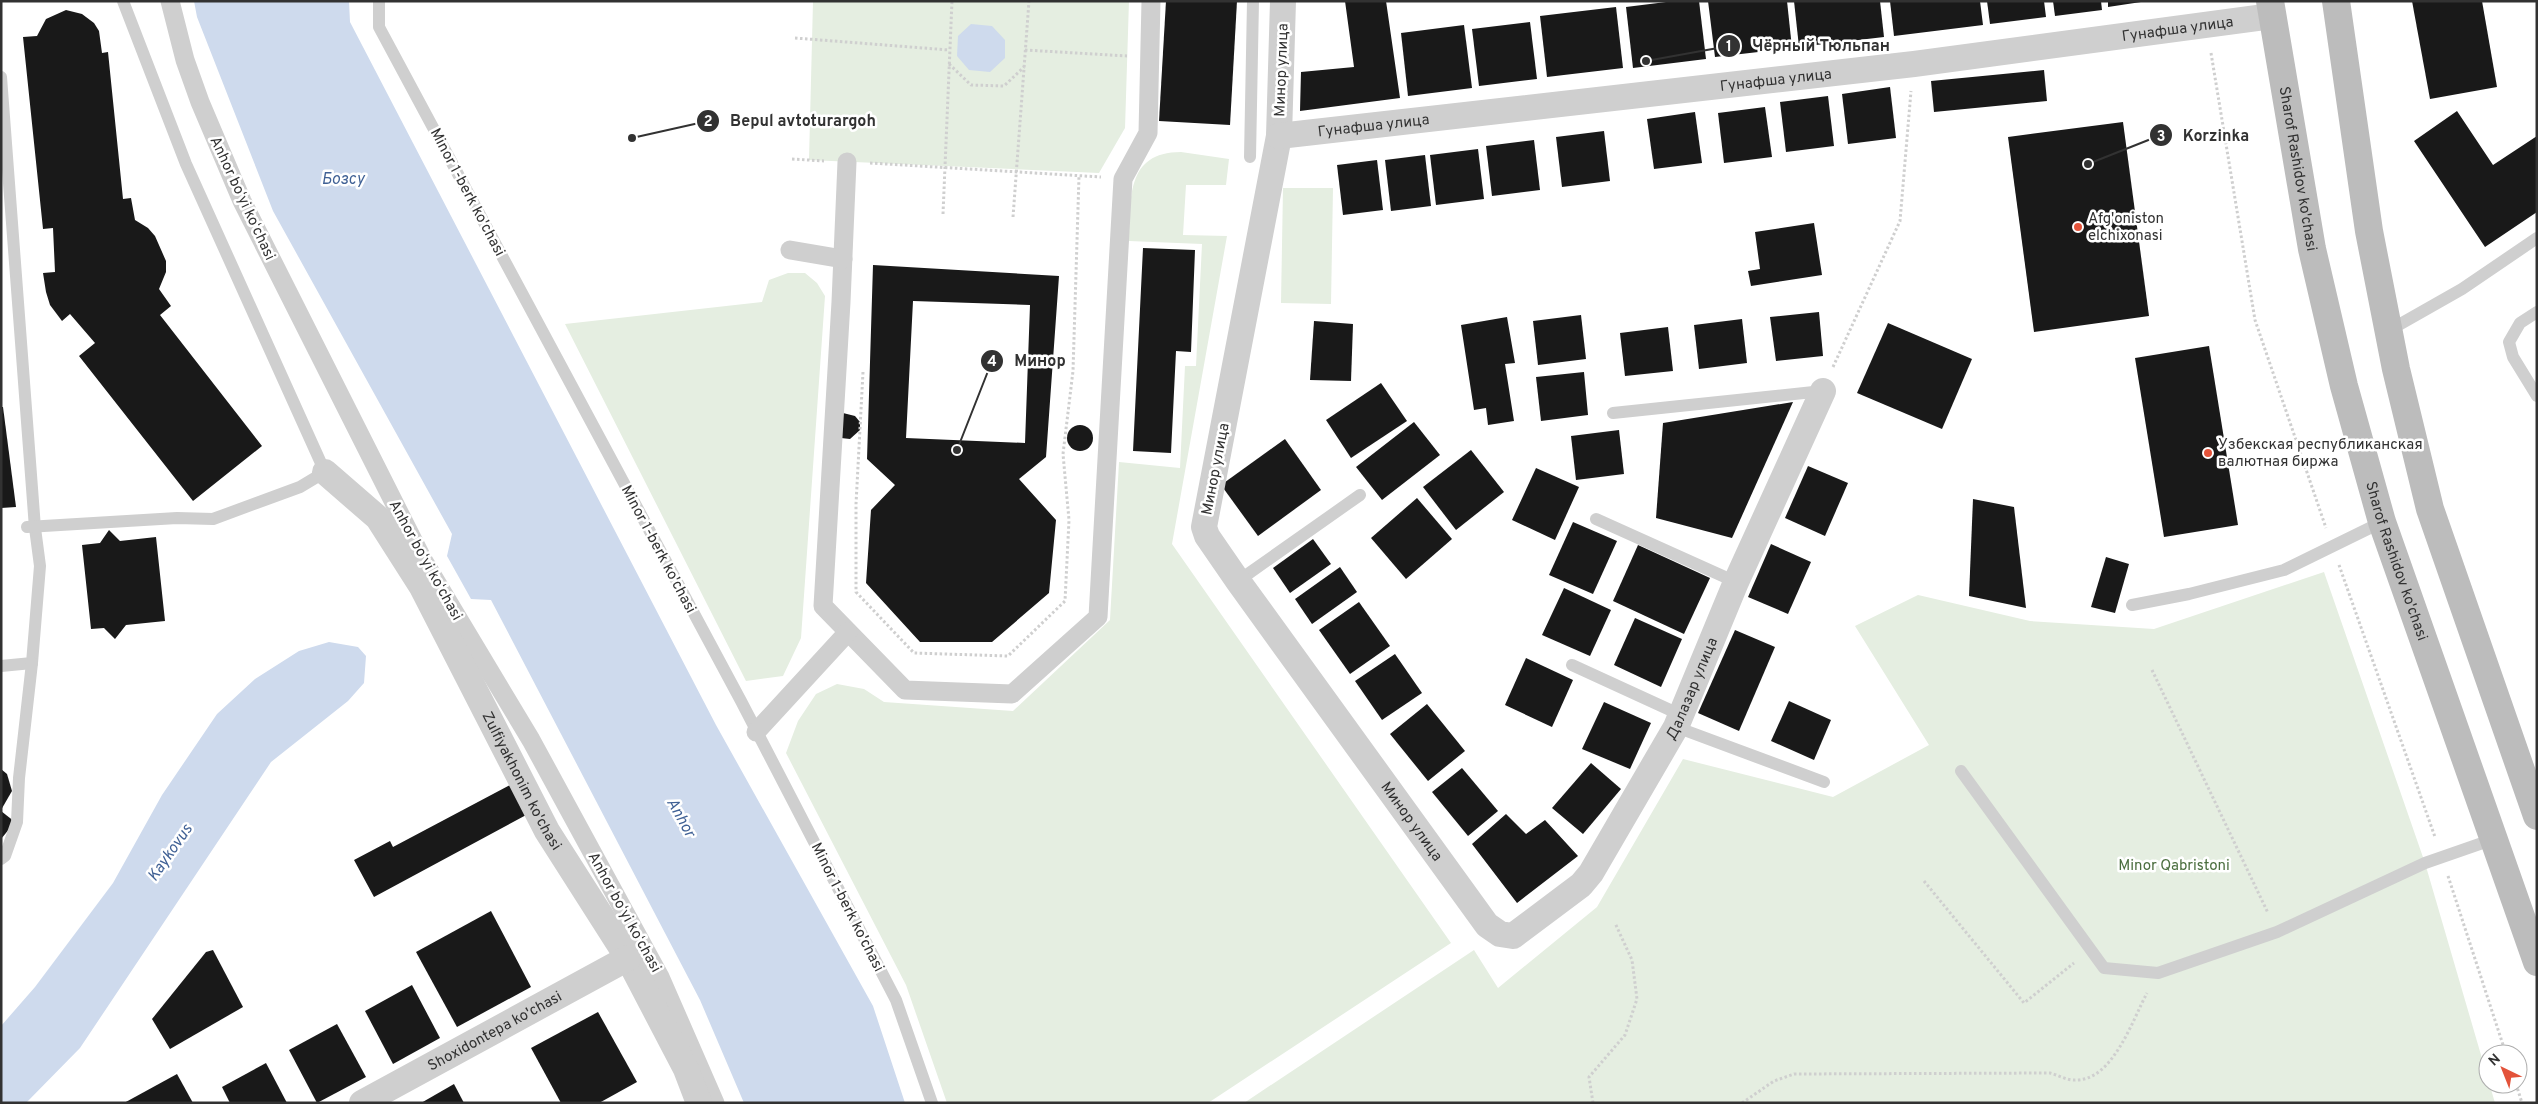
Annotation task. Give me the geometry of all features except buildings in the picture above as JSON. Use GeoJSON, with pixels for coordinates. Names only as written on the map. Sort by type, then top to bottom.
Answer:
{"type":"FeatureCollection","features":[{"type":"Feature","properties":{"kind":"main road"},"geometry":{"type":"LineString","coordinates":[[2336,1],[2369,231],[2388,331],[2430,509],[2537,816]]}},
{"type":"Feature","properties":{"kind":"main road","name":"Sharof Rashidov ko'chasi"},"geometry":{"type":"LineString","coordinates":[[2271,8],[2312,248],[2344,386],[2382,522],[2537,962]]}},
{"type":"Feature","properties":{"kind":"street","name":"Anhor boʻyi koʻchasi"},"geometry":{"type":"LineString","coordinates":[[170,1],[177,35],[200,102],[246,210],[423,560],[532,740],[660,977],[715,1103]]}},
{"type":"Feature","properties":{"kind":"street"},"geometry":{"type":"LineString","coordinates":[[847,162],[823,606],[905,690],[1012,694],[1098,617],[1123,179],[1148,132],[1152,1]]}},
{"type":"Feature","properties":{"kind":"street","name":"Минор улица"},"geometry":{"type":"LineString","coordinates":[[1283,1],[1279,136],[1204,527],[1207,536],[1238,581],[1487,925],[1500,934]]}},
{"type":"Feature","properties":{"kind":"street","name":"Гунафша улица"},"geometry":{"type":"LineString","coordinates":[[1279,136],[1914,64],[2271,8]]}},
{"type":"Feature","properties":{"kind":"street"},"geometry":{"type":"LineString","coordinates":[[790,250],[843,259]]}},
{"type":"Feature","properties":{"kind":"street","name":"Далазар улица"},"geometry":{"type":"LineString","coordinates":[[1500,934],[1513,936],[1582,885],[1591,873],[1679,721],[1736,582],[1823,391]]}},
{"type":"Feature","properties":{"kind":"street","name":"Zulfiyakhonim ko'chasi"},"geometry":{"type":"LineString","coordinates":[[325,472],[378,518],[422,588],[547,831],[628,958],[686,1069],[699,1103]]}},
{"type":"Feature","properties":{"kind":"street"},"geometry":{"type":"LineString","coordinates":[[756,732],[848,632]]}},
{"type":"Feature","properties":{"kind":"street","name":"Shoxidontepa ko'chasi"},"geometry":{"type":"LineString","coordinates":[[362,1103],[628,958]]}},
{"type":"Feature","properties":{"kind":"lane"},"geometry":{"type":"LineString","coordinates":[[31,528],[177,518],[213,519],[300,487],[325,472],[186,164],[123,1]]}},
{"type":"Feature","properties":{"kind":"lane","name":"Minor 1-berk ko'chasi"},"geometry":{"type":"LineString","coordinates":[[378,1],[379,27],[756,732],[896,1000],[932,1103]]}},
{"type":"Feature","properties":{"kind":"lane"},"geometry":{"type":"LineString","coordinates":[[1250,158],[1254,1]]}},
{"type":"Feature","properties":{"kind":"lane"},"geometry":{"type":"LineString","coordinates":[[1,77],[31,528],[40,566],[32,663],[19,778],[17,822],[5,856],[1,859]]}},
{"type":"Feature","properties":{"kind":"lane"},"geometry":{"type":"LineString","coordinates":[[2388,331],[2462,288],[2537,238]]}},
{"type":"Feature","properties":{"kind":"lane"},"geometry":{"type":"LineString","coordinates":[[2537,312],[2520,323],[2509,342],[2513,357],[2537,396]]}},
{"type":"Feature","properties":{"kind":"lane"},"geometry":{"type":"LineString","coordinates":[[1613,413],[1823,391]]}},
{"type":"Feature","properties":{"kind":"lane"},"geometry":{"type":"LineString","coordinates":[[1238,581],[1360,495]]}},
{"type":"Feature","properties":{"kind":"lane"},"geometry":{"type":"LineString","coordinates":[[1596,519],[1736,582]]}},
{"type":"Feature","properties":{"kind":"lane"},"geometry":{"type":"LineString","coordinates":[[2132,605],[2189,594],[2284,570],[2382,522]]}},
{"type":"Feature","properties":{"kind":"lane"},"geometry":{"type":"LineString","coordinates":[[1,666],[32,663]]}},
{"type":"Feature","properties":{"kind":"lane"},"geometry":{"type":"LineString","coordinates":[[1572,665],[1679,721],[1824,782]]}},
{"type":"Feature","properties":{"kind":"lane"},"geometry":{"type":"LineString","coordinates":[[1961,771],[2104,968],[2158,973],[2277,932],[2425,863],[2494,839]]}},
{"type":"Feature","properties":{"kind":"path"},"geometry":{"type":"LineString","coordinates":[[943,214],[952,1]]}},
{"type":"Feature","properties":{"kind":"path"},"geometry":{"type":"LineString","coordinates":[[1013,217],[1029,1]]}},
{"type":"Feature","properties":{"kind":"path"},"geometry":{"type":"LineString","coordinates":[[795,38],[949,50]]}},
{"type":"Feature","properties":{"kind":"path"},"geometry":{"type":"LineString","coordinates":[[1025,50],[1150,57]]}},
{"type":"Feature","properties":{"kind":"path"},"geometry":{"type":"LineString","coordinates":[[949,64],[971,85],[1004,86],[1024,67]]}},
{"type":"Feature","properties":{"kind":"path"},"geometry":{"type":"LineString","coordinates":[[1823,391],[1900,222],[1914,64]]}},
{"type":"Feature","properties":{"kind":"path"},"geometry":{"type":"LineString","coordinates":[[792,159],[1079,176],[1073,371],[1063,454],[1069,520],[1065,601],[1008,656],[914,653],[856,592],[856,504],[863,369]]}},
{"type":"Feature","properties":{"kind":"path"},"geometry":{"type":"LineString","coordinates":[[2152,670],[2277,932]]}},
{"type":"Feature","properties":{"kind":"path"},"geometry":{"type":"LineString","coordinates":[[1924,880],[2024,1003],[2090,950]]}},
{"type":"Feature","properties":{"kind":"path"},"geometry":{"type":"LineString","coordinates":[[1593,1103],[1589,1077],[1624,1035],[1637,999],[1632,960],[1615,923]]}},
{"type":"Feature","properties":{"kind":"path"},"geometry":{"type":"LineString","coordinates":[[1742,1103],[1774,1081],[1794,1074],[2050,1073],[2076,1080],[2098,1074],[2116,1056],[2158,973]]}},
{"type":"Feature","properties":{"kind":"green space"},"geometry":{"type":"Polygon","coordinates":[[[813,1],[1129,1],[1125,128],[1099,173],[809,160],[813,1]]]}},
{"type":"Feature","properties":{"kind":"green space"},"geometry":{"type":"Polygon","coordinates":[[[1181,152],[1229,159],[1226,185],[1186,185],[1183,235],[1227,236],[1172,544],[1451,943],[1208,1103],[947,1103],[906,985],[786,753],[798,721],[816,694],[837,684],[864,689],[884,702],[1013,711],[1110,620],[1119,462],[1180,468],[1185,366],[1196,366],[1202,244],[1129,241],[1132,195],[1140,169],[1150,160],[1163,154],[1181,152]]]}},
{"type":"Feature","properties":{"kind":"green space"},"geometry":{"type":"Polygon","coordinates":[[[1283,188],[1333,188],[1331,304],[1281,303],[1283,188]]]}},
{"type":"Feature","properties":{"kind":"green space"},"geometry":{"type":"Polygon","coordinates":[[[788,273],[805,273],[817,283],[825,296],[801,638],[783,676],[746,681],[565,324],[762,302],[769,280],[788,273]]]}},
{"type":"Feature","properties":{"kind":"green space","name":"Minor Qabristoni"},"geometry":{"type":"Polygon","coordinates":[[[2324,572],[2425,863],[2478,1045],[2478,1094],[2492,1094],[2495,1103],[1244,1103],[1474,950],[1498,988],[1597,907],[1683,759],[1833,797],[1929,745],[1855,626],[1918,595],[2030,621],[2154,629],[2324,572]]]}},
{"type":"Feature","properties":{"kind":"water","name":"Бозсу"},"geometry":{"type":"Polygon","coordinates":[[[194,1],[349,1],[350,22],[716,725],[873,1006],[905,1103],[744,1103],[700,1000],[491,600],[471,599],[447,556],[452,534],[273,211],[197,17],[194,1]]]}},
{"type":"Feature","properties":{"kind":"water"},"geometry":{"type":"Polygon","coordinates":[[[971,24],[992,26],[1005,40],[1005,58],[990,72],[969,70],[957,56],[958,36],[971,24]]]}},
{"type":"Feature","properties":{"kind":"water","name":"Kaykovus"},"geometry":{"type":"Polygon","coordinates":[[[329,642],[358,647],[366,656],[364,683],[348,701],[271,762],[80,1048],[26,1103],[1,1103],[1,1026],[35,987],[113,883],[162,795],[217,714],[255,679],[299,651],[329,642]]]}},
{"type":"Feature","properties":{"kind":"place","name":"Чёрный Тюльпан"},"geometry":{"type":"Point","coordinates":[1646,61]}},
{"type":"Feature","properties":{"kind":"place","name":"Bepul avtoturargoh"},"geometry":{"type":"Point","coordinates":[632,138]}},
{"type":"Feature","properties":{"kind":"place","name":"Korzinka"},"geometry":{"type":"Point","coordinates":[2088,164]}},
{"type":"Feature","properties":{"kind":"place","name":"Afg'oniston elchixonasi"},"geometry":{"type":"Point","coordinates":[2078,227]}},
{"type":"Feature","properties":{"kind":"place","name":"Минор"},"geometry":{"type":"Point","coordinates":[957,450]}},
{"type":"Feature","properties":{"kind":"place","name":"Узбекская республиканская валютная биржа"},"geometry":{"type":"Point","coordinates":[2208,453]}},
{"type":"Feature","properties":{"kind":"water label","name":"Anhor"},"geometry":{"type":"Point","coordinates":[682,817]}}]}
